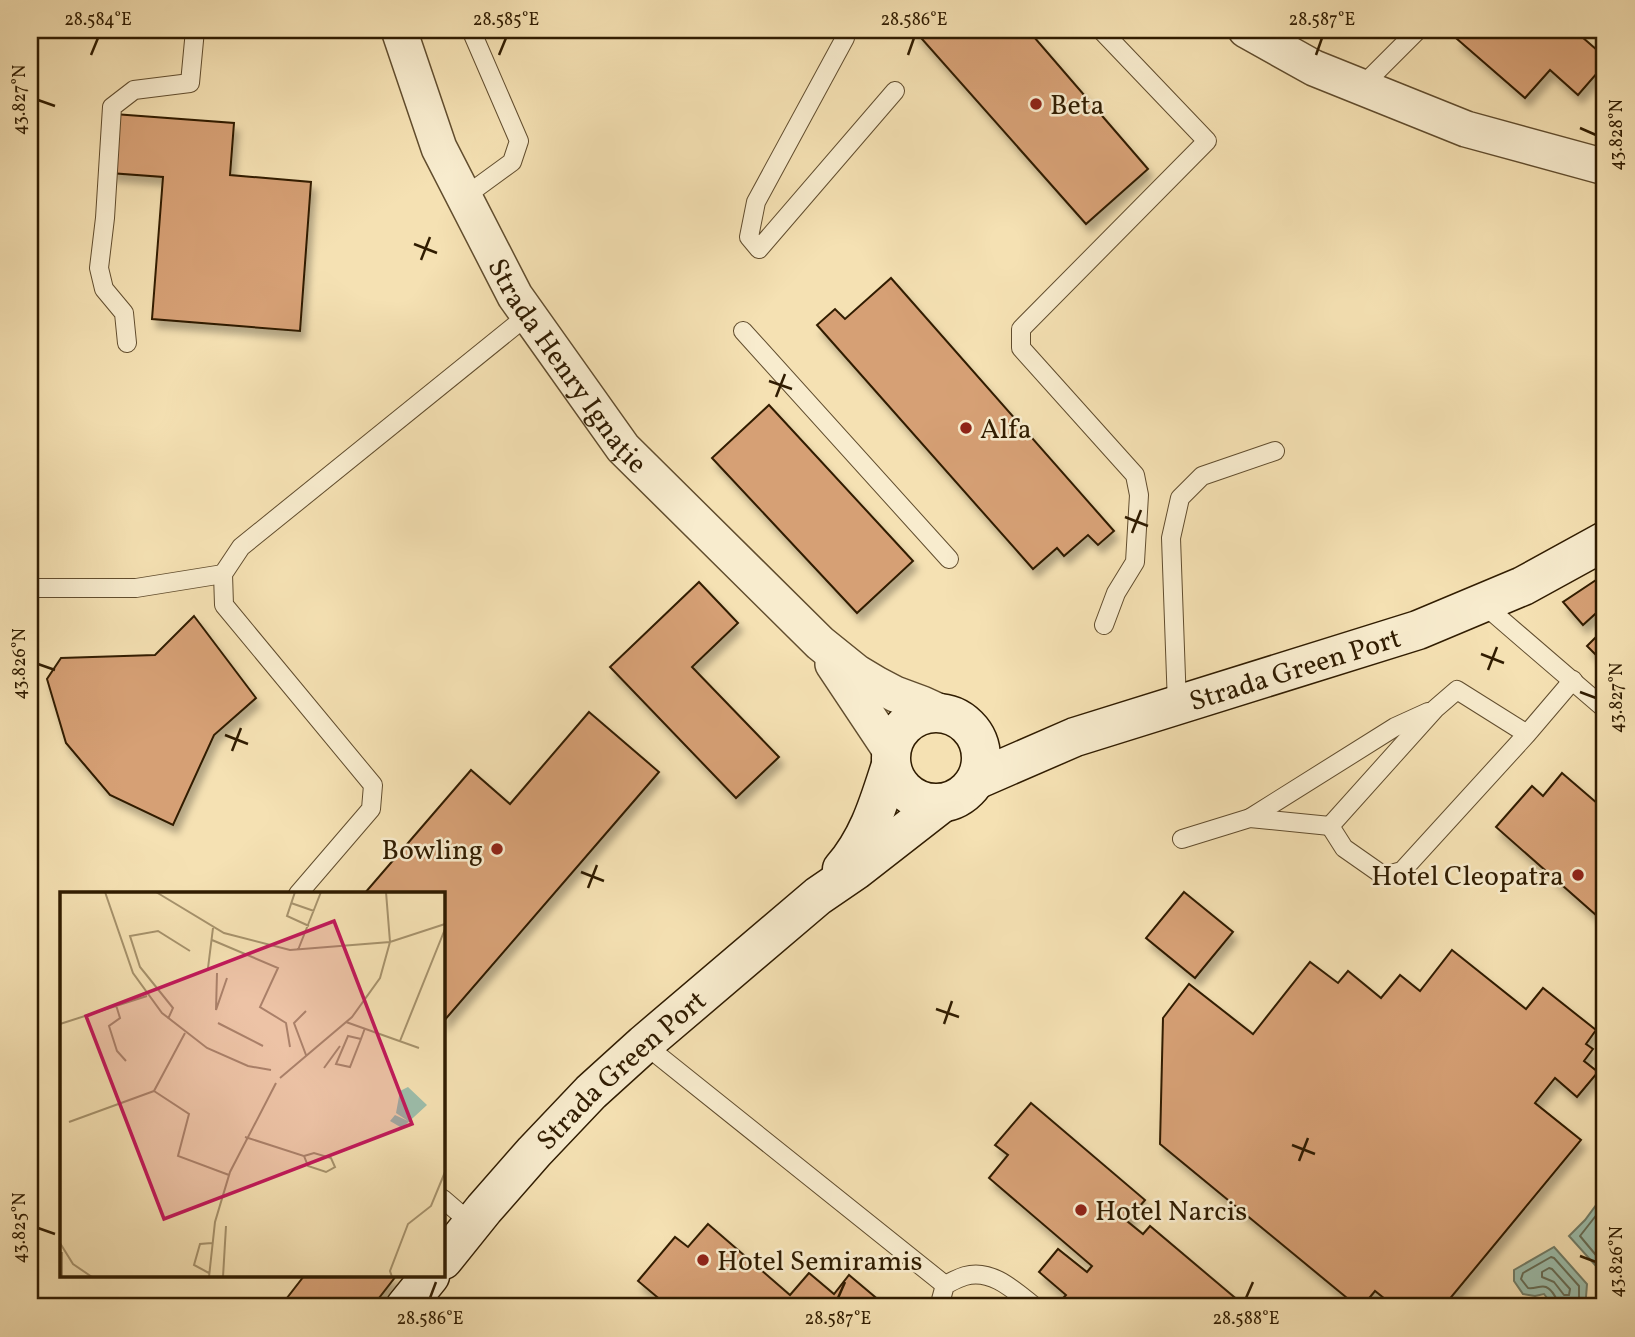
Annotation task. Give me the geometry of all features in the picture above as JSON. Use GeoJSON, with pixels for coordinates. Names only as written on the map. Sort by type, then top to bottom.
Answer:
{"type":"FeatureCollection","features":[{"type":"Feature","properties":{"kind":"street","name":"Strada Henry Ignație"},"geometry":{"type":"LineString","coordinates":[[399,30],[439,148],[515,296],[623,448],[820,643],[856,672],[876,684],[944,714]]}},
{"type":"Feature","properties":{"kind":"street"},"geometry":{"type":"LineString","coordinates":[[1246,30],[1314,68],[1466,129],[1605,167]]}},
{"type":"Feature","properties":{"kind":"street","name":"Strada Green Port"},"geometry":{"type":"LineString","coordinates":[[976,780],[1075,737],[1418,630],[1523,586],[1605,541]]}},
{"type":"Feature","properties":{"kind":"street","name":"Strada Henry Ignație"},"geometry":{"type":"LineString","coordinates":[[820,643],[891,758]]}},
{"type":"Feature","properties":{"kind":"street"},"geometry":{"type":"LineString","coordinates":[[944,714],[968,727],[981,752],[980,766],[976,780],[956,799],[942,803],[928,802],[915,798],[904,790],[895,778],[891,758],[896,737],[905,726],[916,718],[944,714]]}},
{"type":"Feature","properties":{"kind":"street","name":"Strada Green Port"},"geometry":{"type":"LineString","coordinates":[[818,896],[855,854],[867,833],[876,812],[891,758]]}},
{"type":"Feature","properties":{"kind":"street","name":"Strada Green Port"},"geometry":{"type":"LineString","coordinates":[[444,1259],[534,1152],[582,1102],[644,1045],[818,896],[942,803]]}},
{"type":"Feature","properties":{"kind":"street"},"geometry":{"type":"LineString","coordinates":[[405,1307],[428,1278]]}},
{"type":"Feature","properties":{"kind":"lane"},"geometry":{"type":"LineString","coordinates":[[127,343],[124,313],[104,289],[99,268],[112,107],[134,90],[190,83],[195,30]]}},
{"type":"Feature","properties":{"kind":"lane"},"geometry":{"type":"LineString","coordinates":[[464,197],[512,162],[519,141],[471,30]]}},
{"type":"Feature","properties":{"kind":"lane"},"geometry":{"type":"LineString","coordinates":[[1101,30],[1207,141],[1021,329],[1021,348],[1135,475],[1139,495],[1135,562],[1116,593],[1104,625]]}},
{"type":"Feature","properties":{"kind":"lane"},"geometry":{"type":"LineString","coordinates":[[1361,87],[1418,30]]}},
{"type":"Feature","properties":{"kind":"lane"},"geometry":{"type":"LineString","coordinates":[[845,38],[756,202],[748,237],[758,248],[895,91]]}},
{"type":"Feature","properties":{"kind":"lane"},"geometry":{"type":"LineString","coordinates":[[301,892],[371,809],[373,785],[223,605],[223,574],[241,547],[528,314]]}},
{"type":"Feature","properties":{"kind":"lane"},"geometry":{"type":"LineString","coordinates":[[743,331],[949,559]]}},
{"type":"Feature","properties":{"kind":"lane"},"geometry":{"type":"LineString","coordinates":[[1177,705],[1171,538],[1180,498],[1202,475],[1275,451]]}},
{"type":"Feature","properties":{"kind":"lane"},"geometry":{"type":"LineString","coordinates":[[30,588],[136,588],[223,574]]}},
{"type":"Feature","properties":{"kind":"lane"},"geometry":{"type":"LineString","coordinates":[[1483,604],[1605,709]]}},
{"type":"Feature","properties":{"kind":"lane"},"geometry":{"type":"LineString","coordinates":[[1251,818],[1329,826],[1344,848],[1384,876],[1402,871],[1573,680]]}},
{"type":"Feature","properties":{"kind":"lane"},"geometry":{"type":"LineString","coordinates":[[1329,826],[1435,709],[1457,690],[1527,734]]}},
{"type":"Feature","properties":{"kind":"lane"},"geometry":{"type":"LineString","coordinates":[[1182,839],[1251,818],[1395,727],[1435,709]]}},
{"type":"Feature","properties":{"kind":"lane"},"geometry":{"type":"LineString","coordinates":[[644,1045],[945,1285]]}},
{"type":"Feature","properties":{"kind":"lane"},"geometry":{"type":"LineString","coordinates":[[444,1200],[472,1224]]}},
{"type":"Feature","properties":{"kind":"lane"},"geometry":{"type":"LineString","coordinates":[[945,1285],[968,1275],[986,1276],[1005,1283],[1035,1307]]}},
{"type":"Feature","properties":{"kind":"lane"},"geometry":{"type":"LineString","coordinates":[[939,1307],[945,1285]]}},
{"type":"Feature","properties":{"kind":"water"},"geometry":{"type":"Polygon","coordinates":[[[1605,1193],[1605,1276],[1569,1236],[1605,1193]]]}},
{"type":"Feature","properties":{"kind":"water"},"geometry":{"type":"Polygon","coordinates":[[[1554,1247],[1587,1284],[1586,1297],[1593,1307],[1554,1307],[1544,1294],[1523,1294],[1514,1281],[1514,1270],[1554,1247]]]}},
{"type":"Feature","properties":{"kind":"building","name":"Beta"},"geometry":{"type":"Polygon","coordinates":[[[914,30],[1028,30],[1148,169],[1086,224],[914,30]]]}},
{"type":"Feature","properties":{"kind":"building"},"geometry":{"type":"Polygon","coordinates":[[[1466,30],[1574,30],[1605,57],[1605,64],[1578,95],[1550,70],[1525,98],[1457,39],[1466,30]]]}},
{"type":"Feature","properties":{"kind":"building"},"geometry":{"type":"Polygon","coordinates":[[[114,114],[234,123],[230,175],[311,182],[300,331],[152,319],[163,177],[110,173],[114,114]]]}},
{"type":"Feature","properties":{"kind":"building","name":"Alfa"},"geometry":{"type":"Polygon","coordinates":[[[891,278],[1114,531],[1098,545],[1088,535],[1064,556],[1057,548],[1033,569],[817,325],[835,309],[845,319],[891,278]]]}},
{"type":"Feature","properties":{"kind":"building"},"geometry":{"type":"Polygon","coordinates":[[[769,405],[913,561],[857,613],[712,458],[769,405]]]}},
{"type":"Feature","properties":{"kind":"building"},"geometry":{"type":"Polygon","coordinates":[[[1605,574],[1605,605],[1583,625],[1563,602],[1605,574]]]}},
{"type":"Feature","properties":{"kind":"building"},"geometry":{"type":"Polygon","coordinates":[[[699,582],[738,623],[692,667],[779,757],[736,798],[610,667],[699,582]]]}},
{"type":"Feature","properties":{"kind":"building"},"geometry":{"type":"Polygon","coordinates":[[[194,616],[256,698],[214,735],[173,825],[110,795],[66,743],[47,679],[61,658],[155,655],[194,616]]]}},
{"type":"Feature","properties":{"kind":"building"},"geometry":{"type":"Polygon","coordinates":[[[1605,628],[1605,664],[1587,646],[1605,628]]]}},
{"type":"Feature","properties":{"kind":"building","name":"Bowling"},"geometry":{"type":"Polygon","coordinates":[[[589,712],[659,772],[444,1021],[444,892],[366,892],[471,770],[510,804],[589,712]]]}},
{"type":"Feature","properties":{"kind":"building","name":"Hotel Cleopatra"},"geometry":{"type":"Polygon","coordinates":[[[1562,773],[1605,810],[1605,923],[1496,827],[1532,786],[1543,796],[1562,773]]]}},
{"type":"Feature","properties":{"kind":"building"},"geometry":{"type":"Polygon","coordinates":[[[1184,892],[1233,932],[1195,978],[1146,938],[1184,892]]]}},
{"type":"Feature","properties":{"kind":"building"},"geometry":{"type":"Polygon","coordinates":[[[1452,950],[1526,1009],[1543,988],[1596,1030],[1586,1044],[1593,1049],[1584,1061],[1598,1072],[1577,1097],[1555,1078],[1535,1103],[1581,1140],[1443,1307],[1395,1307],[1375,1291],[1362,1307],[1358,1307],[1160,1144],[1163,1018],[1189,984],[1253,1034],[1310,962],[1338,983],[1348,971],[1381,998],[1400,975],[1420,991],[1452,950]]]}},
{"type":"Feature","properties":{"kind":"building","name":"Hotel Narcis"},"geometry":{"type":"Polygon","coordinates":[[[1031,1103],[1145,1200],[1127,1221],[1143,1234],[1150,1226],[1246,1307],[1055,1307],[1066,1295],[1039,1272],[1058,1249],[1087,1272],[1092,1266],[989,1178],[1008,1155],[995,1145],[1031,1103]]]}},
{"type":"Feature","properties":{"kind":"building","name":"Hotel Semiramis"},"geometry":{"type":"Polygon","coordinates":[[[708,1224],[790,1295],[809,1273],[834,1294],[849,1275],[887,1307],[669,1307],[638,1281],[675,1237],[688,1247],[708,1224]]]}},
{"type":"Feature","properties":{"kind":"building"},"geometry":{"type":"Polygon","coordinates":[[[302,1278],[394,1278],[372,1307],[280,1307],[302,1278]]]}},
{"type":"Feature","properties":{"kind":"place","name":"Beta"},"geometry":{"type":"Point","coordinates":[1036,104]}},
{"type":"Feature","properties":{"kind":"place","name":"Alfa"},"geometry":{"type":"Point","coordinates":[966,428]}},
{"type":"Feature","properties":{"kind":"place","name":"Bowling"},"geometry":{"type":"Point","coordinates":[497,849]}},
{"type":"Feature","properties":{"kind":"place","name":"Hotel Cleopatra"},"geometry":{"type":"Point","coordinates":[1578,875]}},
{"type":"Feature","properties":{"kind":"place","name":"Hotel Narcis"},"geometry":{"type":"Point","coordinates":[1081,1210]}},
{"type":"Feature","properties":{"kind":"place","name":"Hotel Semiramis"},"geometry":{"type":"Point","coordinates":[703,1260]}}]}
